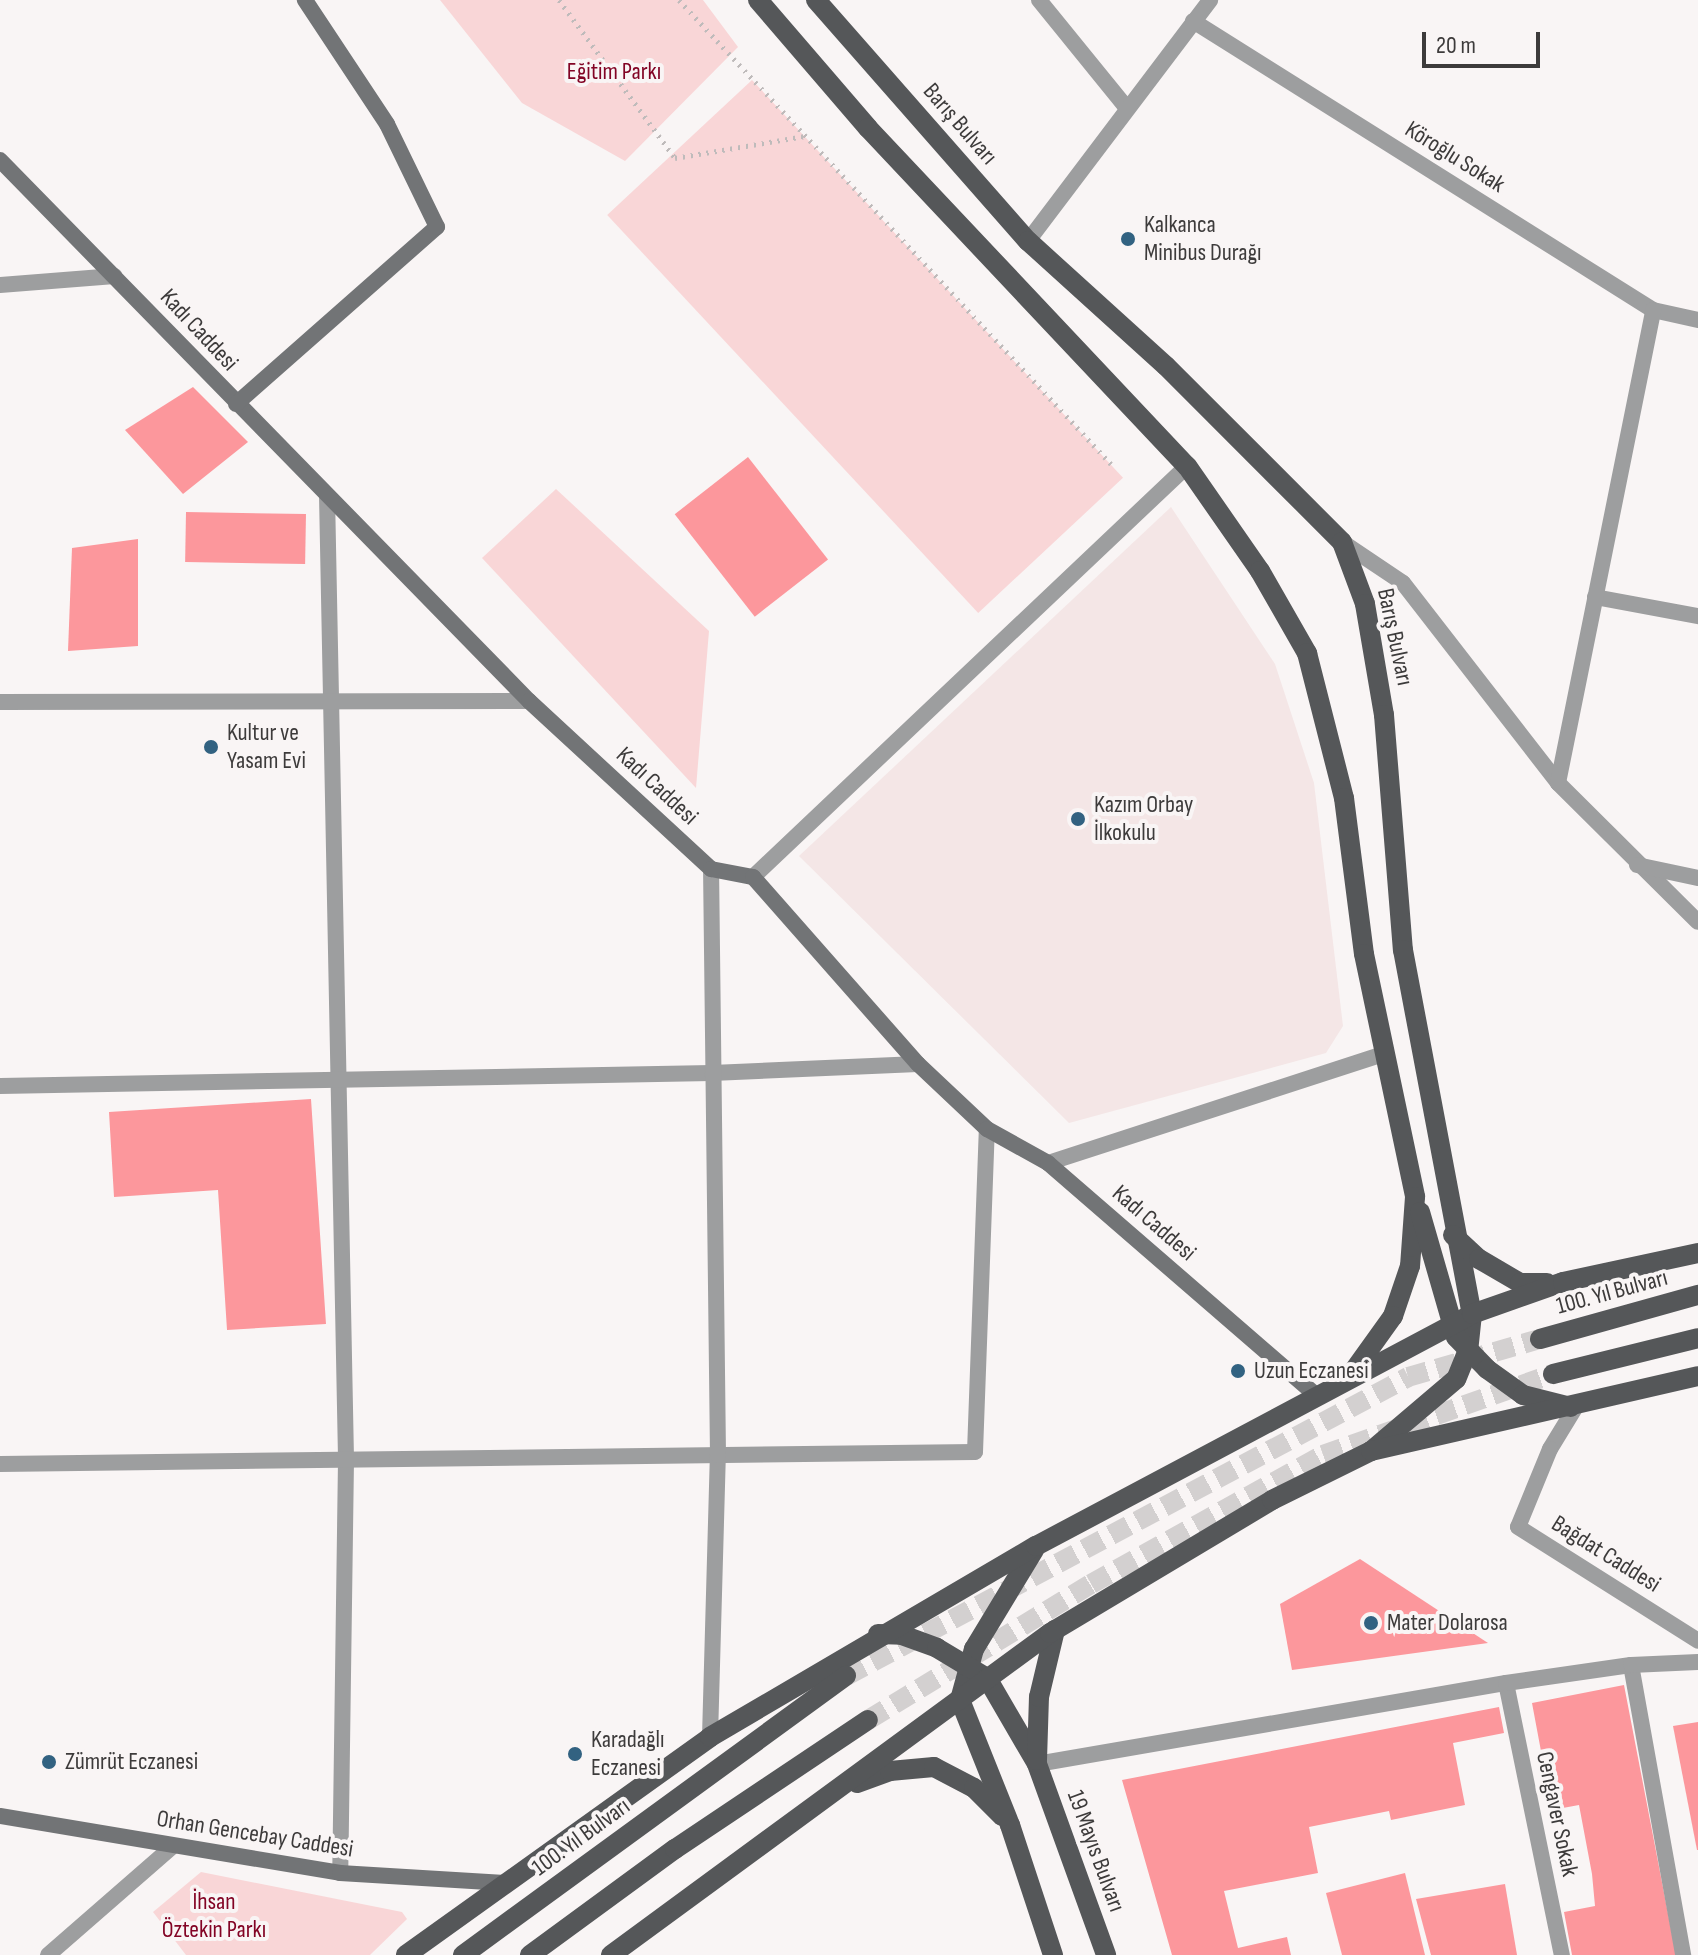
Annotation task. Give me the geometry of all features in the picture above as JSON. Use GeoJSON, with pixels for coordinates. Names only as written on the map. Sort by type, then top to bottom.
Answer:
{"type":"FeatureCollection","features":[{"type":"Feature","properties":{"kind":"main road"},"geometry":{"type":"LineString","coordinates":[[758,0],[868,128],[1187,466],[1260,571],[1307,653],[1344,798],[1384,1054],[1415,1197],[1452,1324],[1468,1350],[1523,1395],[1575,1408]]}},
{"type":"Feature","properties":{"kind":"main road","name":"Barış Bulvarı"},"geometry":{"type":"LineString","coordinates":[[816,0],[1028,241],[1166,366],[1342,542],[1365,604],[1384,715],[1403,950],[1431,1080],[1453,1235],[1472,1314],[1468,1350],[1456,1379],[1371,1451]]}},
{"type":"Feature","properties":{"kind":"main road"},"geometry":{"type":"LineString","coordinates":[[1350,1376],[1393,1316],[1410,1266],[1415,1197]]}},
{"type":"Feature","properties":{"kind":"main road"},"geometry":{"type":"LineString","coordinates":[[1453,1235],[1479,1259],[1520,1283],[1563,1282]]}},
{"type":"Feature","properties":{"kind":"main road"},"geometry":{"type":"LineString","coordinates":[[406,1955],[710,1737],[878,1634],[1036,1546],[1350,1376],[1472,1314],[1563,1282],[1698,1253]]}},
{"type":"Feature","properties":{"kind":"main road","name":"100. Yıl Bulvarı"},"geometry":{"type":"LineString","coordinates":[[1540,1339],[1698,1295]]}},
{"type":"Feature","properties":{"kind":"main road"},"geometry":{"type":"LineString","coordinates":[[1553,1374],[1698,1338]]}},
{"type":"Feature","properties":{"kind":"main road"},"geometry":{"type":"LineString","coordinates":[[611,1955],[1055,1630],[1272,1500],[1371,1451],[1575,1408],[1698,1376]]}},
{"type":"Feature","properties":{"kind":"main road"},"geometry":{"type":"LineString","coordinates":[[1036,1546],[969,1667],[960,1700],[1010,1825],[1053,1955]]}},
{"type":"Feature","properties":{"kind":"main road"},"geometry":{"type":"LineString","coordinates":[[1037,1764],[1035,1723],[1055,1630]]}},
{"type":"Feature","properties":{"kind":"main road"},"geometry":{"type":"LineString","coordinates":[[878,1634],[902,1635],[987,1678],[1037,1764]]}},
{"type":"Feature","properties":{"kind":"main road","name":"100. Yıl Bulvarı"},"geometry":{"type":"LineString","coordinates":[[463,1955],[846,1676]]}},
{"type":"Feature","properties":{"kind":"main road"},"geometry":{"type":"LineString","coordinates":[[530,1955],[675,1849],[868,1720]]}},
{"type":"Feature","properties":{"kind":"main road","name":"19 Mayıs Bulvarı"},"geometry":{"type":"LineString","coordinates":[[1037,1764],[1106,1955]]}},
{"type":"Feature","properties":{"kind":"main road"},"geometry":{"type":"LineString","coordinates":[[835,1791],[890,1771],[934,1767],[974,1788],[1010,1825]]}},
{"type":"Feature","properties":{"kind":"street"},"geometry":{"type":"LineString","coordinates":[[236,404],[437,227],[387,124],[305,0]]}},
{"type":"Feature","properties":{"kind":"street"},"geometry":{"type":"LineString","coordinates":[[1039,0],[1126,107]]}},
{"type":"Feature","properties":{"kind":"street"},"geometry":{"type":"LineString","coordinates":[[1028,241],[1126,107],[1210,0]]}},
{"type":"Feature","properties":{"kind":"street","name":"Köroğlu Sokak"},"geometry":{"type":"LineString","coordinates":[[1193,21],[1653,310],[1698,320]]}},
{"type":"Feature","properties":{"kind":"street","name":"Kadı Caddesi"},"geometry":{"type":"LineString","coordinates":[[0,160],[529,701],[711,869]]}},
{"type":"Feature","properties":{"kind":"street"},"geometry":{"type":"LineString","coordinates":[[0,285],[115,276]]}},
{"type":"Feature","properties":{"kind":"street"},"geometry":{"type":"LineString","coordinates":[[1558,783],[1653,310]]}},
{"type":"Feature","properties":{"kind":"street"},"geometry":{"type":"LineString","coordinates":[[710,1737],[718,1455],[711,869],[753,877],[1187,466]]}},
{"type":"Feature","properties":{"kind":"street"},"geometry":{"type":"LineString","coordinates":[[327,495],[346,1460],[340,1873]]}},
{"type":"Feature","properties":{"kind":"street"},"geometry":{"type":"LineString","coordinates":[[1342,542],[1403,583],[1558,783],[1635,865],[1698,922]]}},
{"type":"Feature","properties":{"kind":"street"},"geometry":{"type":"LineString","coordinates":[[1595,597],[1698,616]]}},
{"type":"Feature","properties":{"kind":"street"},"geometry":{"type":"LineString","coordinates":[[0,702],[529,701]]}},
{"type":"Feature","properties":{"kind":"street"},"geometry":{"type":"LineString","coordinates":[[1635,865],[1698,878]]}},
{"type":"Feature","properties":{"kind":"street","name":"Kadı Caddesi"},"geometry":{"type":"LineString","coordinates":[[753,877],[918,1064],[987,1129],[1048,1163],[1317,1396]]}},
{"type":"Feature","properties":{"kind":"street"},"geometry":{"type":"LineString","coordinates":[[1048,1163],[1384,1054]]}},
{"type":"Feature","properties":{"kind":"street"},"geometry":{"type":"LineString","coordinates":[[0,1086],[712,1073],[918,1064]]}},
{"type":"Feature","properties":{"kind":"street"},"geometry":{"type":"LineString","coordinates":[[0,1464],[975,1452],[987,1129]]}},
{"type":"Feature","properties":{"kind":"street","name":"Bağdat Caddesi"},"geometry":{"type":"LineString","coordinates":[[1575,1408],[1550,1449],[1518,1527],[1698,1641]]}},
{"type":"Feature","properties":{"kind":"street"},"geometry":{"type":"LineString","coordinates":[[1037,1764],[1506,1683],[1631,1665],[1698,1662]]}},
{"type":"Feature","properties":{"kind":"street"},"geometry":{"type":"LineString","coordinates":[[1631,1665],[1683,1955]]}},
{"type":"Feature","properties":{"kind":"street","name":"Cengaver Sokak"},"geometry":{"type":"LineString","coordinates":[[1506,1683],[1562,1955]]}},
{"type":"Feature","properties":{"kind":"street","name":"Orhan Gencebay Caddesi"},"geometry":{"type":"LineString","coordinates":[[0,1816],[340,1873],[505,1883]]}},
{"type":"Feature","properties":{"kind":"street"},"geometry":{"type":"LineString","coordinates":[[48,1955],[172,1847]]}},
{"type":"Feature","properties":{"kind":"path"},"geometry":{"type":"LineString","coordinates":[[559,0],[675,158],[806,136]]}},
{"type":"Feature","properties":{"kind":"path"},"geometry":{"type":"LineString","coordinates":[[679,0],[1111,464]]}},
{"type":"Feature","properties":{"kind":"shaded area","name":"Kazım Orbay İlkokulu"},"geometry":{"type":"Polygon","coordinates":[[[1171,507],[1275,664],[1314,783],[1343,1026],[1326,1053],[1069,1123],[799,856],[1171,507]]]}},
{"type":"Feature","properties":{"kind":"green space","name":"Eğitim Parkı"},"geometry":{"type":"Polygon","coordinates":[[[440,0],[703,0],[738,47],[625,161],[522,103],[440,0]]]}},
{"type":"Feature","properties":{"kind":"green space"},"geometry":{"type":"Polygon","coordinates":[[[752,80],[1123,478],[978,613],[607,215],[752,80]]]}},
{"type":"Feature","properties":{"kind":"green space"},"geometry":{"type":"Polygon","coordinates":[[[556,489],[709,631],[696,788],[482,558],[556,489]]]}},
{"type":"Feature","properties":{"kind":"green space","name":"İhsan Öztekin Parkı"},"geometry":{"type":"Polygon","coordinates":[[[201,1872],[402,1912],[407,1919],[370,1955],[186,1955],[153,1912],[201,1872]]]}},
{"type":"Feature","properties":{"kind":"building"},"geometry":{"type":"Polygon","coordinates":[[[193,387],[248,442],[183,494],[125,430],[193,387]]]}},
{"type":"Feature","properties":{"kind":"building"},"geometry":{"type":"Polygon","coordinates":[[[748,457],[828,559],[755,617],[675,514],[748,457]]]}},
{"type":"Feature","properties":{"kind":"building"},"geometry":{"type":"Polygon","coordinates":[[[186,512],[306,514],[305,564],[185,562],[186,512]]]}},
{"type":"Feature","properties":{"kind":"building"},"geometry":{"type":"Polygon","coordinates":[[[138,539],[138,646],[68,651],[72,548],[138,539]]]}},
{"type":"Feature","properties":{"kind":"building"},"geometry":{"type":"Polygon","coordinates":[[[311,1099],[326,1324],[227,1330],[218,1190],[114,1197],[109,1112],[311,1099]]]}},
{"type":"Feature","properties":{"kind":"building","name":"Mater Dolarosa"},"geometry":{"type":"Polygon","coordinates":[[[1360,1559],[1488,1643],[1292,1670],[1280,1604],[1360,1559]]]}},
{"type":"Feature","properties":{"kind":"building"},"geometry":{"type":"Polygon","coordinates":[[[1624,1685],[1676,1955],[1572,1955],[1564,1912],[1595,1906],[1592,1874],[1579,1805],[1552,1810],[1532,1703],[1624,1685]]]}},
{"type":"Feature","properties":{"kind":"building"},"geometry":{"type":"Polygon","coordinates":[[[1499,1707],[1504,1733],[1453,1743],[1465,1805],[1391,1820],[1389,1811],[1309,1827],[1318,1873],[1224,1891],[1238,1948],[1287,1937],[1291,1955],[1172,1955],[1122,1780],[1499,1707]]]}},
{"type":"Feature","properties":{"kind":"building"},"geometry":{"type":"Polygon","coordinates":[[[1698,1722],[1698,1850],[1697,1850],[1673,1726],[1698,1722]]]}},
{"type":"Feature","properties":{"kind":"building"},"geometry":{"type":"Polygon","coordinates":[[[1405,1873],[1425,1955],[1342,1955],[1326,1893],[1405,1873]]]}},
{"type":"Feature","properties":{"kind":"building"},"geometry":{"type":"Polygon","coordinates":[[[1505,1884],[1517,1955],[1431,1955],[1416,1899],[1505,1884]]]}},
{"type":"Feature","properties":{"kind":"tunnel"},"geometry":{"type":"LineString","coordinates":[[846,1676],[1408,1377],[1540,1339]]}},
{"type":"Feature","properties":{"kind":"tunnel"},"geometry":{"type":"LineString","coordinates":[[868,1720],[1091,1584],[1323,1455],[1553,1374]]}},
{"type":"Feature","properties":{"kind":"place","name":"Kalkanca Minibus Durağı"},"geometry":{"type":"Point","coordinates":[1128,239]}},
{"type":"Feature","properties":{"kind":"place","name":"Kultur ve Yasam Evi"},"geometry":{"type":"Point","coordinates":[211,747]}},
{"type":"Feature","properties":{"kind":"place","name":"Kazım Orbay İlkokulu"},"geometry":{"type":"Point","coordinates":[1078,819]}},
{"type":"Feature","properties":{"kind":"place","name":"Uzun Eczanesi"},"geometry":{"type":"Point","coordinates":[1238,1371]}},
{"type":"Feature","properties":{"kind":"place","name":"Mater Dolarosa"},"geometry":{"type":"Point","coordinates":[1371,1623]}},
{"type":"Feature","properties":{"kind":"place","name":"Karadağlı Eczanesi"},"geometry":{"type":"Point","coordinates":[575,1754]}},
{"type":"Feature","properties":{"kind":"place","name":"Zümrüt Eczanesi"},"geometry":{"type":"Point","coordinates":[49,1762]}}]}
